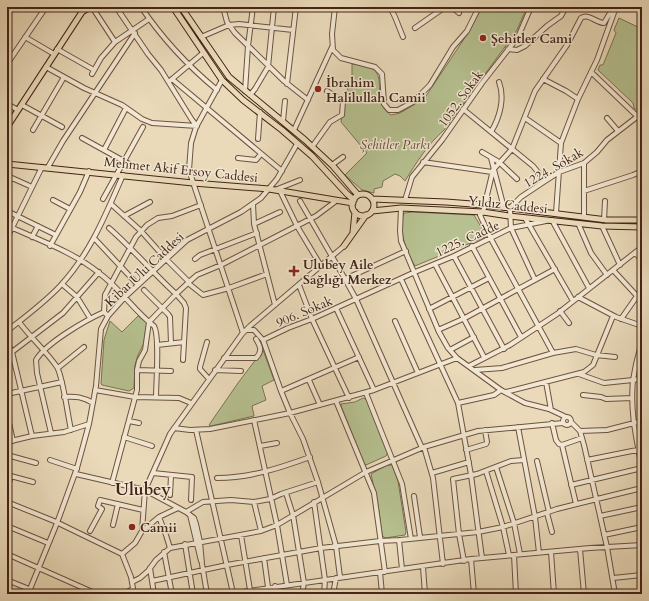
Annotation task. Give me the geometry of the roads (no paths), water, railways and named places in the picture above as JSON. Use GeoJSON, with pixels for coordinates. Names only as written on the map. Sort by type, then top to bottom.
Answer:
{"type":"FeatureCollection","features":[{"type":"Feature","properties":{"kind":"main road"},"geometry":{"type":"LineString","coordinates":[[7,127],[82,10],[91,7]]}},
{"type":"Feature","properties":{"kind":"main road"},"geometry":{"type":"LineString","coordinates":[[173,7],[222,80],[243,100],[260,112],[320,163],[353,201],[355,212],[353,233]]}},
{"type":"Feature","properties":{"kind":"main road"},"geometry":{"type":"LineString","coordinates":[[181,7],[229,77],[294,130],[332,166],[358,195],[353,201]]}},
{"type":"Feature","properties":{"kind":"main road","name":"Mehmet Akif Ersoy Caddesi"},"geometry":{"type":"LineString","coordinates":[[7,164],[268,189],[336,201],[353,201]]}},
{"type":"Feature","properties":{"kind":"main road","name":"Yıldız Caddesi"},"geometry":{"type":"LineString","coordinates":[[358,195],[367,195],[372,199],[485,205],[584,216],[604,220],[642,220]]}},
{"type":"Feature","properties":{"kind":"main road"},"geometry":{"type":"LineString","coordinates":[[372,199],[374,205],[372,211]]}},
{"type":"Feature","properties":{"kind":"main road","name":"Yıldız Caddesi"},"geometry":{"type":"LineString","coordinates":[[366,215],[372,211],[401,208],[483,212],[602,226],[642,227]]}},
{"type":"Feature","properties":{"kind":"main road"},"geometry":{"type":"LineString","coordinates":[[355,212],[360,215],[366,215]]}},
{"type":"Feature","properties":{"kind":"main road"},"geometry":{"type":"LineString","coordinates":[[344,246],[366,215]]}},
{"type":"Feature","properties":{"kind":"street"},"geometry":{"type":"LineString","coordinates":[[91,7],[116,42]]}},
{"type":"Feature","properties":{"kind":"street"},"geometry":{"type":"LineString","coordinates":[[116,7],[170,81],[192,120],[197,126]]}},
{"type":"Feature","properties":{"kind":"street"},"geometry":{"type":"LineString","coordinates":[[141,7],[149,19],[189,65],[217,90]]}},
{"type":"Feature","properties":{"kind":"street"},"geometry":{"type":"LineString","coordinates":[[223,7],[227,22],[248,46],[268,67],[308,100]]}},
{"type":"Feature","properties":{"kind":"street"},"geometry":{"type":"LineString","coordinates":[[253,7],[248,46],[247,93],[255,89],[268,67],[274,7]]}},
{"type":"Feature","properties":{"kind":"street"},"geometry":{"type":"LineString","coordinates":[[287,84],[296,7]]}},
{"type":"Feature","properties":{"kind":"street"},"geometry":{"type":"LineString","coordinates":[[335,7],[332,50],[341,58],[374,67],[382,74],[384,104],[389,110],[398,110],[413,102],[430,84],[453,47],[467,31],[479,7]]}},
{"type":"Feature","properties":{"kind":"street"},"geometry":{"type":"LineString","coordinates":[[390,7],[403,37]]}},
{"type":"Feature","properties":{"kind":"street"},"geometry":{"type":"LineString","coordinates":[[415,28],[445,7]]}},
{"type":"Feature","properties":{"kind":"street"},"geometry":{"type":"LineString","coordinates":[[452,7],[459,13]]}},
{"type":"Feature","properties":{"kind":"street","name":"1052. Sokak"},"geometry":{"type":"LineString","coordinates":[[405,200],[412,177],[442,140],[463,109],[518,37],[531,7]]}},
{"type":"Feature","properties":{"kind":"street"},"geometry":{"type":"LineString","coordinates":[[508,49],[517,50],[525,46],[563,14],[566,7]]}},
{"type":"Feature","properties":{"kind":"street"},"geometry":{"type":"LineString","coordinates":[[7,64],[45,8]]}},
{"type":"Feature","properties":{"kind":"street"},"geometry":{"type":"LineString","coordinates":[[556,213],[561,143],[578,99],[597,60],[615,9]]}},
{"type":"Feature","properties":{"kind":"street"},"geometry":{"type":"LineString","coordinates":[[553,353],[518,290],[480,215],[483,212],[493,170],[512,149],[535,91],[567,45],[582,17],[587,16],[600,23],[604,23],[610,13],[615,9]]}},
{"type":"Feature","properties":{"kind":"street"},"geometry":{"type":"LineString","coordinates":[[25,38],[93,72],[101,58],[116,42],[134,32],[149,19]]}},
{"type":"Feature","properties":{"kind":"street"},"geometry":{"type":"LineString","coordinates":[[201,37],[229,25],[239,24],[293,30]]}},
{"type":"Feature","properties":{"kind":"street"},"geometry":{"type":"LineString","coordinates":[[48,168],[63,141],[134,32]]}},
{"type":"Feature","properties":{"kind":"street"},"geometry":{"type":"LineString","coordinates":[[294,130],[332,45]]}},
{"type":"Feature","properties":{"kind":"street"},"geometry":{"type":"LineString","coordinates":[[170,81],[203,53]]}},
{"type":"Feature","properties":{"kind":"street"},"geometry":{"type":"LineString","coordinates":[[46,67],[152,123],[197,126]]}},
{"type":"Feature","properties":{"kind":"street"},"geometry":{"type":"LineString","coordinates":[[591,72],[639,114],[642,120]]}},
{"type":"Feature","properties":{"kind":"street"},"geometry":{"type":"LineString","coordinates":[[33,130],[64,77]]}},
{"type":"Feature","properties":{"kind":"street"},"geometry":{"type":"LineString","coordinates":[[543,79],[578,99]]}},
{"type":"Feature","properties":{"kind":"street"},"geometry":{"type":"LineString","coordinates":[[222,80],[197,126],[191,143],[189,170],[244,331]]}},
{"type":"Feature","properties":{"kind":"street"},"geometry":{"type":"LineString","coordinates":[[170,81],[282,171]]}},
{"type":"Feature","properties":{"kind":"street"},"geometry":{"type":"LineString","coordinates":[[491,132],[498,116],[501,100],[502,93],[499,82]]}},
{"type":"Feature","properties":{"kind":"street"},"geometry":{"type":"LineString","coordinates":[[312,147],[330,122],[342,115],[344,101],[327,91]]}},
{"type":"Feature","properties":{"kind":"street"},"geometry":{"type":"LineString","coordinates":[[283,122],[285,101]]}},
{"type":"Feature","properties":{"kind":"street"},"geometry":{"type":"LineString","coordinates":[[7,104],[18,110]]}},
{"type":"Feature","properties":{"kind":"street"},"geometry":{"type":"LineString","coordinates":[[22,105],[62,127]]}},
{"type":"Feature","properties":{"kind":"street"},"geometry":{"type":"LineString","coordinates":[[104,150],[126,108]]}},
{"type":"Feature","properties":{"kind":"street"},"geometry":{"type":"LineString","coordinates":[[463,109],[533,166],[545,181]]}},
{"type":"Feature","properties":{"kind":"street"},"geometry":{"type":"LineString","coordinates":[[258,139],[260,112]]}},
{"type":"Feature","properties":{"kind":"street","name":"1224. Sokak"},"geometry":{"type":"LineString","coordinates":[[507,208],[559,172],[584,163],[618,131],[639,114]]}},
{"type":"Feature","properties":{"kind":"street"},"geometry":{"type":"LineString","coordinates":[[525,118],[561,143]]}},
{"type":"Feature","properties":{"kind":"street"},"geometry":{"type":"LineString","coordinates":[[607,118],[618,131]]}},
{"type":"Feature","properties":{"kind":"street"},"geometry":{"type":"LineString","coordinates":[[103,199],[143,127]]}},
{"type":"Feature","properties":{"kind":"street"},"geometry":{"type":"LineString","coordinates":[[82,138],[131,165]]}},
{"type":"Feature","properties":{"kind":"street","name":"Kibar Ulu Caddesi"},"geometry":{"type":"LineString","coordinates":[[29,592],[76,472],[89,424],[95,390],[101,329],[108,316],[125,296],[187,240],[241,212],[261,198],[282,171],[297,144]]}},
{"type":"Feature","properties":{"kind":"street"},"geometry":{"type":"LineString","coordinates":[[482,152],[499,162],[517,179]]}},
{"type":"Feature","properties":{"kind":"street"},"geometry":{"type":"LineString","coordinates":[[238,158],[256,160],[261,154]]}},
{"type":"Feature","properties":{"kind":"street"},"geometry":{"type":"LineString","coordinates":[[332,166],[343,157]]}},
{"type":"Feature","properties":{"kind":"street"},"geometry":{"type":"LineString","coordinates":[[492,158],[493,170],[507,208],[511,228],[535,280]]}},
{"type":"Feature","properties":{"kind":"street"},"geometry":{"type":"LineString","coordinates":[[423,162],[493,170]]}},
{"type":"Feature","properties":{"kind":"street"},"geometry":{"type":"LineString","coordinates":[[584,163],[584,216]]}},
{"type":"Feature","properties":{"kind":"street"},"geometry":{"type":"LineString","coordinates":[[7,238],[42,167]]}},
{"type":"Feature","properties":{"kind":"street"},"geometry":{"type":"LineString","coordinates":[[584,191],[633,175],[642,170]]}},
{"type":"Feature","properties":{"kind":"street"},"geometry":{"type":"LineString","coordinates":[[50,246],[89,171]]}},
{"type":"Feature","properties":{"kind":"street"},"geometry":{"type":"LineString","coordinates":[[7,331],[62,284],[81,260],[104,221],[123,175]]}},
{"type":"Feature","properties":{"kind":"street"},"geometry":{"type":"LineString","coordinates":[[7,185],[10,178],[12,178],[32,187]]}},
{"type":"Feature","properties":{"kind":"street"},"geometry":{"type":"LineString","coordinates":[[300,180],[277,191],[321,266]]}},
{"type":"Feature","properties":{"kind":"street"},"geometry":{"type":"LineString","coordinates":[[53,200],[70,209]]}},
{"type":"Feature","properties":{"kind":"street"},"geometry":{"type":"LineString","coordinates":[[300,201],[356,299],[423,448],[432,473],[443,564]]}},
{"type":"Feature","properties":{"kind":"street"},"geometry":{"type":"LineString","coordinates":[[112,483],[137,390],[137,370],[139,361],[145,350],[149,322],[197,275],[222,266],[310,220],[336,201]]}},
{"type":"Feature","properties":{"kind":"street"},"geometry":{"type":"LineString","coordinates":[[604,220],[605,201]]}},
{"type":"Feature","properties":{"kind":"street"},"geometry":{"type":"LineString","coordinates":[[124,216],[150,202]]}},
{"type":"Feature","properties":{"kind":"street"},"geometry":{"type":"LineString","coordinates":[[111,204],[141,231],[188,283],[203,295],[229,288],[267,274]]}},
{"type":"Feature","properties":{"kind":"street"},"geometry":{"type":"LineString","coordinates":[[253,204],[254,224],[275,305]]}},
{"type":"Feature","properties":{"kind":"street"},"geometry":{"type":"LineString","coordinates":[[108,316],[104,312],[105,295],[130,247],[141,231],[158,218],[172,216],[202,205]]}},
{"type":"Feature","properties":{"kind":"street"},"geometry":{"type":"LineString","coordinates":[[401,208],[401,241],[438,330],[450,350],[457,358],[503,391],[525,403],[551,410],[570,418],[571,422],[580,431],[607,547],[615,594]]}},
{"type":"Feature","properties":{"kind":"street"},"geometry":{"type":"LineString","coordinates":[[7,211],[56,235]]}},
{"type":"Feature","properties":{"kind":"street"},"geometry":{"type":"LineString","coordinates":[[254,224],[280,212]]}},
{"type":"Feature","properties":{"kind":"street"},"geometry":{"type":"LineString","coordinates":[[525,218],[573,301]]}},
{"type":"Feature","properties":{"kind":"street"},"geometry":{"type":"LineString","coordinates":[[552,220],[590,288]]}},
{"type":"Feature","properties":{"kind":"street","name":"1225. Cadde"},"geometry":{"type":"LineString","coordinates":[[414,272],[454,256],[511,228],[552,220]]}},
{"type":"Feature","properties":{"kind":"street"},"geometry":{"type":"LineString","coordinates":[[578,222],[591,253],[606,275]]}},
{"type":"Feature","properties":{"kind":"street"},"geometry":{"type":"LineString","coordinates":[[32,237],[38,226]]}},
{"type":"Feature","properties":{"kind":"street"},"geometry":{"type":"LineString","coordinates":[[602,226],[620,265]]}},
{"type":"Feature","properties":{"kind":"street"},"geometry":{"type":"LineString","coordinates":[[13,228],[81,260],[99,272],[111,282],[156,329],[156,397]]}},
{"type":"Feature","properties":{"kind":"street"},"geometry":{"type":"LineString","coordinates":[[109,228],[130,247],[184,303],[186,308],[183,360]]}},
{"type":"Feature","properties":{"kind":"street"},"geometry":{"type":"LineString","coordinates":[[195,259],[200,255],[257,234]]}},
{"type":"Feature","properties":{"kind":"street"},"geometry":{"type":"LineString","coordinates":[[94,238],[138,284]]}},
{"type":"Feature","properties":{"kind":"street"},"geometry":{"type":"LineString","coordinates":[[142,531],[145,490],[153,474],[158,458],[174,428],[191,403],[244,331],[333,257],[344,246]]}},
{"type":"Feature","properties":{"kind":"street"},"geometry":{"type":"LineString","coordinates":[[472,246],[521,337]]}},
{"type":"Feature","properties":{"kind":"street"},"geometry":{"type":"LineString","coordinates":[[469,366],[484,357],[504,349],[539,326],[642,247]]}},
{"type":"Feature","properties":{"kind":"street"},"geometry":{"type":"LineString","coordinates":[[345,279],[406,251]]}},
{"type":"Feature","properties":{"kind":"street"},"geometry":{"type":"LineString","coordinates":[[635,253],[642,260]]}},
{"type":"Feature","properties":{"kind":"street"},"geometry":{"type":"LineString","coordinates":[[454,256],[504,349]]}},
{"type":"Feature","properties":{"kind":"street"},"geometry":{"type":"LineString","coordinates":[[435,264],[484,357]]}},
{"type":"Feature","properties":{"kind":"street"},"geometry":{"type":"LineString","coordinates":[[438,330],[464,319],[555,270]]}},
{"type":"Feature","properties":{"kind":"street"},"geometry":{"type":"LineString","coordinates":[[613,270],[637,296]]}},
{"type":"Feature","properties":{"kind":"street"},"geometry":{"type":"LineString","coordinates":[[12,352],[63,313],[99,272]]}},
{"type":"Feature","properties":{"kind":"street","name":"906. Sokak"},"geometry":{"type":"LineString","coordinates":[[244,331],[254,330],[263,340],[288,328],[312,320],[414,272]]}},
{"type":"Feature","properties":{"kind":"street"},"geometry":{"type":"LineString","coordinates":[[429,309],[489,278]]}},
{"type":"Feature","properties":{"kind":"street"},"geometry":{"type":"LineString","coordinates":[[400,279],[458,403],[463,436],[472,475],[482,558]]}},
{"type":"Feature","properties":{"kind":"street"},"geometry":{"type":"LineString","coordinates":[[62,284],[77,297],[90,318]]}},
{"type":"Feature","properties":{"kind":"street"},"geometry":{"type":"LineString","coordinates":[[299,285],[312,320],[349,398]]}},
{"type":"Feature","properties":{"kind":"street"},"geometry":{"type":"LineString","coordinates":[[621,319],[642,289]]}},
{"type":"Feature","properties":{"kind":"street"},"geometry":{"type":"LineString","coordinates":[[144,290],[163,308],[170,317],[171,343]]}},
{"type":"Feature","properties":{"kind":"street"},"geometry":{"type":"LineString","coordinates":[[578,297],[613,316],[642,326]]}},
{"type":"Feature","properties":{"kind":"street"},"geometry":{"type":"LineString","coordinates":[[336,308],[374,390]]}},
{"type":"Feature","properties":{"kind":"street"},"geometry":{"type":"LineString","coordinates":[[560,311],[569,323]]}},
{"type":"Feature","properties":{"kind":"street"},"geometry":{"type":"LineString","coordinates":[[51,433],[36,360],[43,351],[68,332],[90,318],[104,312]]}},
{"type":"Feature","properties":{"kind":"street"},"geometry":{"type":"LineString","coordinates":[[458,403],[584,372],[593,365],[613,316]]}},
{"type":"Feature","properties":{"kind":"street"},"geometry":{"type":"LineString","coordinates":[[395,321],[418,373]]}},
{"type":"Feature","properties":{"kind":"street"},"geometry":{"type":"LineString","coordinates":[[19,322],[58,368],[62,382],[70,430]]}},
{"type":"Feature","properties":{"kind":"street"},"geometry":{"type":"LineString","coordinates":[[450,350],[474,337]]}},
{"type":"Feature","properties":{"kind":"street"},"geometry":{"type":"LineString","coordinates":[[224,358],[256,358],[259,355],[260,349],[256,339]]}},
{"type":"Feature","properties":{"kind":"street"},"geometry":{"type":"LineString","coordinates":[[263,340],[281,391],[310,457],[323,497],[336,546],[338,578],[332,594]]}},
{"type":"Feature","properties":{"kind":"street"},"geometry":{"type":"LineString","coordinates":[[571,485],[642,468],[640,449],[633,423],[632,398],[633,380],[642,341]]}},
{"type":"Feature","properties":{"kind":"street"},"geometry":{"type":"LineString","coordinates":[[157,345],[184,342]]}},
{"type":"Feature","properties":{"kind":"street"},"geometry":{"type":"LineString","coordinates":[[207,342],[200,369],[209,379]]}},
{"type":"Feature","properties":{"kind":"street"},"geometry":{"type":"LineString","coordinates":[[7,343],[12,352],[32,436]]}},
{"type":"Feature","properties":{"kind":"street"},"geometry":{"type":"LineString","coordinates":[[58,368],[84,347]]}},
{"type":"Feature","properties":{"kind":"street"},"geometry":{"type":"LineString","coordinates":[[475,370],[502,368],[576,348],[596,355],[615,357]]}},
{"type":"Feature","properties":{"kind":"street"},"geometry":{"type":"LineString","coordinates":[[281,391],[310,380],[359,357]]}},
{"type":"Feature","properties":{"kind":"street"},"geometry":{"type":"LineString","coordinates":[[174,428],[196,430],[210,429],[290,413],[366,393],[457,358]]}},
{"type":"Feature","properties":{"kind":"street"},"geometry":{"type":"LineString","coordinates":[[137,370],[171,371]]}},
{"type":"Feature","properties":{"kind":"street"},"geometry":{"type":"LineString","coordinates":[[215,370],[241,371]]}},
{"type":"Feature","properties":{"kind":"street"},"geometry":{"type":"LineString","coordinates":[[578,374],[604,383],[642,379]]}},
{"type":"Feature","properties":{"kind":"street"},"geometry":{"type":"LineString","coordinates":[[310,380],[320,405]]}},
{"type":"Feature","properties":{"kind":"street"},"geometry":{"type":"LineString","coordinates":[[7,394],[62,382]]}},
{"type":"Feature","properties":{"kind":"street"},"geometry":{"type":"LineString","coordinates":[[546,382],[551,410]]}},
{"type":"Feature","properties":{"kind":"street"},"geometry":{"type":"LineString","coordinates":[[95,390],[135,397],[179,398],[191,403]]}},
{"type":"Feature","properties":{"kind":"street"},"geometry":{"type":"LineString","coordinates":[[366,393],[402,484],[411,539]]}},
{"type":"Feature","properties":{"kind":"street"},"geometry":{"type":"LineString","coordinates":[[583,395],[601,396],[606,399],[632,398]]}},
{"type":"Feature","properties":{"kind":"street"},"geometry":{"type":"LineString","coordinates":[[64,397],[76,396],[85,398],[92,403]]}},
{"type":"Feature","properties":{"kind":"street"},"geometry":{"type":"LineString","coordinates":[[336,401],[374,493],[380,540],[382,594]]}},
{"type":"Feature","properties":{"kind":"street"},"geometry":{"type":"LineString","coordinates":[[7,414],[12,441]]}},
{"type":"Feature","properties":{"kind":"street"},"geometry":{"type":"LineString","coordinates":[[563,423],[563,420],[566,417]]}},
{"type":"Feature","properties":{"kind":"street"},"geometry":{"type":"LineString","coordinates":[[254,420],[287,585]]}},
{"type":"Feature","properties":{"kind":"street"},"geometry":{"type":"LineString","coordinates":[[580,431],[607,430],[642,420]]}},
{"type":"Feature","properties":{"kind":"street"},"geometry":{"type":"LineString","coordinates":[[129,421],[139,423]]}},
{"type":"Feature","properties":{"kind":"street"},"geometry":{"type":"LineString","coordinates":[[132,582],[140,578],[164,552],[170,548],[261,531],[293,515],[366,472],[423,448],[485,430],[563,423],[567,426],[571,422]]}},
{"type":"Feature","properties":{"kind":"street"},"geometry":{"type":"LineString","coordinates":[[7,442],[32,436],[70,430],[89,424]]}},
{"type":"Feature","properties":{"kind":"street"},"geometry":{"type":"LineString","coordinates":[[552,424],[556,442],[562,445],[582,438]]}},
{"type":"Feature","properties":{"kind":"street"},"geometry":{"type":"LineString","coordinates":[[518,427],[535,517],[539,553]]}},
{"type":"Feature","properties":{"kind":"street"},"geometry":{"type":"LineString","coordinates":[[196,430],[227,565],[231,594],[268,587],[402,570],[471,559],[642,545]]}},
{"type":"Feature","properties":{"kind":"street"},"geometry":{"type":"LineString","coordinates":[[466,450],[486,444],[485,430]]}},
{"type":"Feature","properties":{"kind":"street"},"geometry":{"type":"LineString","coordinates":[[124,438],[152,446]]}},
{"type":"Feature","properties":{"kind":"street"},"geometry":{"type":"LineString","coordinates":[[260,446],[277,443]]}},
{"type":"Feature","properties":{"kind":"street"},"geometry":{"type":"LineString","coordinates":[[562,445],[576,504]]}},
{"type":"Feature","properties":{"kind":"street"},"geometry":{"type":"LineString","coordinates":[[587,460],[640,449]]}},
{"type":"Feature","properties":{"kind":"street"},"geometry":{"type":"LineString","coordinates":[[7,455],[36,463]]}},
{"type":"Feature","properties":{"kind":"street"},"geometry":{"type":"LineString","coordinates":[[218,478],[234,478],[265,472],[310,457]]}},
{"type":"Feature","properties":{"kind":"street"},"geometry":{"type":"LineString","coordinates":[[50,460],[76,472],[112,483],[145,490],[190,515],[198,542],[207,594]]}},
{"type":"Feature","properties":{"kind":"street"},"geometry":{"type":"LineString","coordinates":[[464,561],[459,534],[453,479],[486,471],[511,461],[524,460]]}},
{"type":"Feature","properties":{"kind":"street"},"geometry":{"type":"LineString","coordinates":[[537,461],[552,532]]}},
{"type":"Feature","properties":{"kind":"street"},"geometry":{"type":"LineString","coordinates":[[432,473],[469,462]]}},
{"type":"Feature","properties":{"kind":"street"},"geometry":{"type":"LineString","coordinates":[[496,467],[514,523],[520,554]]}},
{"type":"Feature","properties":{"kind":"street"},"geometry":{"type":"LineString","coordinates":[[486,471],[512,555],[516,594]]}},
{"type":"Feature","properties":{"kind":"street"},"geometry":{"type":"LineString","coordinates":[[153,474],[192,478],[191,500]]}},
{"type":"Feature","properties":{"kind":"street"},"geometry":{"type":"LineString","coordinates":[[7,489],[9,476],[33,482]]}},
{"type":"Feature","properties":{"kind":"street"},"geometry":{"type":"LineString","coordinates":[[170,495],[172,476]]}},
{"type":"Feature","properties":{"kind":"street"},"geometry":{"type":"LineString","coordinates":[[186,512],[203,502],[231,500],[254,502],[270,499],[318,482]]}},
{"type":"Feature","properties":{"kind":"street"},"geometry":{"type":"LineString","coordinates":[[152,581],[227,565],[321,548],[380,540],[399,540],[478,532],[503,527],[596,498],[642,488]]}},
{"type":"Feature","properties":{"kind":"street"},"geometry":{"type":"LineString","coordinates":[[286,493],[293,515],[304,583],[302,594]]}},
{"type":"Feature","properties":{"kind":"street"},"geometry":{"type":"LineString","coordinates":[[414,496],[420,537]]}},
{"type":"Feature","properties":{"kind":"street"},"geometry":{"type":"LineString","coordinates":[[90,531],[102,508],[98,506],[100,500],[143,510]]}},
{"type":"Feature","properties":{"kind":"street"},"geometry":{"type":"LineString","coordinates":[[7,502],[57,523],[122,554],[132,582],[134,594]]}},
{"type":"Feature","properties":{"kind":"street"},"geometry":{"type":"LineString","coordinates":[[254,502],[261,531]]}},
{"type":"Feature","properties":{"kind":"street"},"geometry":{"type":"LineString","coordinates":[[314,502],[326,580],[324,594]]}},
{"type":"Feature","properties":{"kind":"street"},"geometry":{"type":"LineString","coordinates":[[113,525],[118,504]]}},
{"type":"Feature","properties":{"kind":"street"},"geometry":{"type":"LineString","coordinates":[[600,516],[642,507]]}},
{"type":"Feature","properties":{"kind":"street"},"geometry":{"type":"LineString","coordinates":[[122,554],[135,543],[142,531],[159,517],[178,508]]}},
{"type":"Feature","properties":{"kind":"street"},"geometry":{"type":"LineString","coordinates":[[159,517],[170,548]]}},
{"type":"Feature","properties":{"kind":"street"},"geometry":{"type":"LineString","coordinates":[[7,526],[48,543]]}},
{"type":"Feature","properties":{"kind":"street"},"geometry":{"type":"LineString","coordinates":[[604,535],[642,527]]}},
{"type":"Feature","properties":{"kind":"street"},"geometry":{"type":"LineString","coordinates":[[240,535],[248,592]]}},
{"type":"Feature","properties":{"kind":"street"},"geometry":{"type":"LineString","coordinates":[[399,540],[402,570]]}},
{"type":"Feature","properties":{"kind":"street"},"geometry":{"type":"LineString","coordinates":[[185,544],[193,594]]}},
{"type":"Feature","properties":{"kind":"street"},"geometry":{"type":"LineString","coordinates":[[580,549],[584,594]]}},
{"type":"Feature","properties":{"kind":"street"},"geometry":{"type":"LineString","coordinates":[[164,552],[172,594]]}},
{"type":"Feature","properties":{"kind":"street"},"geometry":{"type":"LineString","coordinates":[[551,552],[554,594]]}},
{"type":"Feature","properties":{"kind":"street"},"geometry":{"type":"LineString","coordinates":[[7,554],[98,594]]}},
{"type":"Feature","properties":{"kind":"street"},"geometry":{"type":"LineString","coordinates":[[264,558],[268,587]]}},
{"type":"Feature","properties":{"kind":"street"},"geometry":{"type":"LineString","coordinates":[[471,559],[474,594]]}},
{"type":"Feature","properties":{"kind":"street"},"geometry":{"type":"LineString","coordinates":[[423,566],[426,594]]}},
{"type":"Feature","properties":{"kind":"street"},"geometry":{"type":"LineString","coordinates":[[150,568],[154,594]]}},
{"type":"Feature","properties":{"kind":"street"},"geometry":{"type":"LineString","coordinates":[[613,578],[642,575]]}},
{"type":"Feature","properties":{"kind":"street"},"geometry":{"type":"LineString","coordinates":[[7,580],[29,592]]}},
{"type":"Feature","properties":{"kind":"street"},"geometry":{"type":"LineString","coordinates":[[273,594],[275,586]]}},
{"type":"Feature","properties":{"kind":"street"},"geometry":{"type":"LineString","coordinates":[[123,594],[133,589]]}},
{"type":"Feature","properties":{"kind":"place","name":"Şehitler Cami"},"geometry":{"type":"Point","coordinates":[483,38]}},
{"type":"Feature","properties":{"kind":"place","name":"İbrahim Halilullah Camii"},"geometry":{"type":"Point","coordinates":[318,89]}},
{"type":"Feature","properties":{"kind":"place","name":"Ulubey Aile Sağlığı Merkez"},"geometry":{"type":"Point","coordinates":[294,271]}},
{"type":"Feature","properties":{"kind":"place","name":"Camii"},"geometry":{"type":"Point","coordinates":[132,527]}},
{"type":"Feature","properties":{"kind":"district","name":"Ulubey"},"geometry":{"type":"Point","coordinates":[143,489]}},
{"type":"Feature","properties":{"kind":"park label","name":"Şehitler Parkı"},"geometry":{"type":"Point","coordinates":[395,144]}}]}
